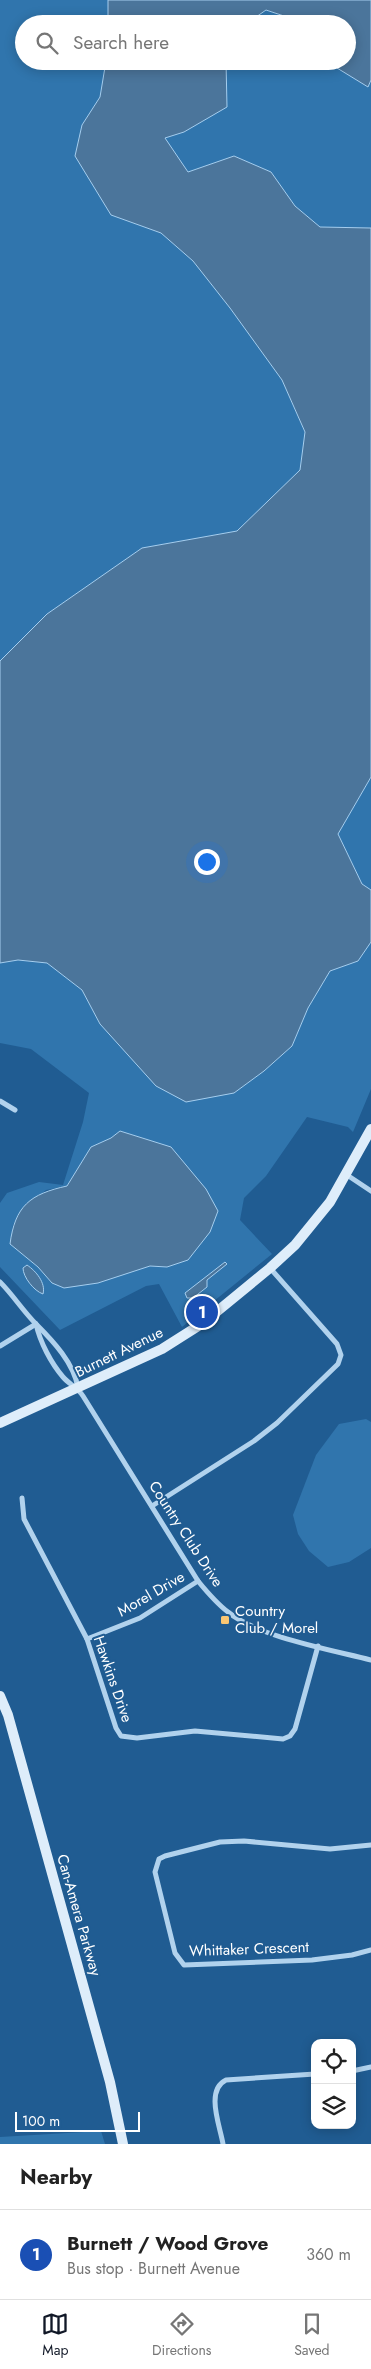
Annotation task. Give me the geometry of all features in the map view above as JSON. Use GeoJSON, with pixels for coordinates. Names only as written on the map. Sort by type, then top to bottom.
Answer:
{"type":"FeatureCollection","features":[{"type":"Feature","properties":{"kind":"street"},"geometry":{"type":"LineString","coordinates":[[0,1101],[15,1110]]}},
{"type":"Feature","properties":{"kind":"street","name":"Burnett Avenue"},"geometry":{"type":"LineString","coordinates":[[0,1423],[175,1342],[203,1323],[270,1268],[315,1221],[347,1175],[371,1129]]}},
{"type":"Feature","properties":{"kind":"street"},"geometry":{"type":"LineString","coordinates":[[347,1175],[371,1191]]}},
{"type":"Feature","properties":{"kind":"street"},"geometry":{"type":"LineString","coordinates":[[152,1506],[254,1441],[277,1423],[338,1364],[341,1355],[337,1344],[270,1268]]}},
{"type":"Feature","properties":{"kind":"street","name":"Country Club Drive"},"geometry":{"type":"LineString","coordinates":[[0,1282],[36,1324],[47,1332],[76,1377],[78,1388],[198,1581],[229,1613],[249,1625],[270,1634],[371,1660]]}},
{"type":"Feature","properties":{"kind":"street"},"geometry":{"type":"LineString","coordinates":[[0,1346],[36,1324]]}},
{"type":"Feature","properties":{"kind":"street","name":"Country Club Drive"},"geometry":{"type":"LineString","coordinates":[[36,1324],[39,1337],[64,1378],[78,1388]]}},
{"type":"Feature","properties":{"kind":"street","name":"Hawkins Drive"},"geometry":{"type":"LineString","coordinates":[[22,1498],[24,1519],[87,1639],[116,1728],[121,1736],[128,1738],[195,1731],[217,1731],[275,1739],[283,1739],[290,1736],[295,1729],[318,1646]]}},
{"type":"Feature","properties":{"kind":"street","name":"Morel Drive"},"geometry":{"type":"LineString","coordinates":[[87,1639],[140,1618],[198,1581]]}},
{"type":"Feature","properties":{"kind":"street","name":"Can-Amera Parkway"},"geometry":{"type":"LineString","coordinates":[[0,1696],[8,1716],[105,2063],[123,2144]]}},
{"type":"Feature","properties":{"kind":"street","name":"Whittaker Crescent"},"geometry":{"type":"LineString","coordinates":[[371,1845],[330,1849],[244,1841],[220,1842],[164,1856],[159,1859],[155,1872],[175,1953],[184,1965],[312,1960],[352,1955],[371,1950]]}},
{"type":"Feature","properties":{"kind":"street"},"geometry":{"type":"LineString","coordinates":[[356,2070],[371,2067]]}},
{"type":"Feature","properties":{"kind":"street"},"geometry":{"type":"LineString","coordinates":[[223,2144],[215,2098],[216,2089],[220,2083],[226,2080],[311,2074]]}},
{"type":"Feature","properties":{"kind":"shaded area"},"geometry":{"type":"Polygon","coordinates":[[[0,0],[108,0],[108,15],[15,15],[15,70],[104,70],[100,97],[82,125],[111,215],[161,233],[193,261],[230,308],[282,380],[305,433],[300,470],[237,531],[142,548],[47,614],[0,661],[0,0]]]}},
{"type":"Feature","properties":{"kind":"shaded area"},"geometry":{"type":"Polygon","coordinates":[[[108,0],[371,0],[371,80],[368,87],[340,70],[356,70],[356,15],[281,15],[266,10],[259,15],[108,15],[108,0]]]}},
{"type":"Feature","properties":{"kind":"shaded area"},"geometry":{"type":"Polygon","coordinates":[[[266,10],[281,15],[259,15],[266,10]]]}},
{"type":"Feature","properties":{"kind":"shaded area"},"geometry":{"type":"Polygon","coordinates":[[[104,70],[226,70],[227,107],[184,132],[165,138],[188,172],[234,156],[271,172],[295,206],[320,227],[371,228],[371,777],[338,834],[362,884],[371,890],[371,942],[358,961],[330,971],[308,1008],[292,1046],[264,1071],[234,1093],[186,1102],[156,1086],[100,1024],[82,990],[47,963],[18,960],[0,963],[0,661],[47,614],[142,548],[237,531],[300,470],[305,432],[282,380],[193,261],[161,233],[111,215],[75,156],[82,125],[100,97],[104,70]]]}},
{"type":"Feature","properties":{"kind":"shaded area"},"geometry":{"type":"Polygon","coordinates":[[[226,70],[340,70],[368,87],[371,80],[371,228],[320,227],[295,206],[271,172],[234,156],[188,172],[164,138],[184,132],[226,107],[226,70]]]}},
{"type":"Feature","properties":{"kind":"shaded area"},"geometry":{"type":"Polygon","coordinates":[[[371,777],[371,890],[362,884],[338,834],[371,777]]]}},
{"type":"Feature","properties":{"kind":"shaded area"},"geometry":{"type":"Polygon","coordinates":[[[371,942],[371,1089],[353,1132],[348,1127],[307,1117],[266,1176],[244,1198],[240,1220],[272,1254],[182,1327],[159,1284],[146,1286],[60,1330],[0,1267],[0,1203],[7,1193],[39,1182],[63,1185],[83,1122],[89,1093],[31,1049],[0,1043],[0,963],[18,960],[47,963],[82,990],[100,1024],[234,1093],[264,1071],[292,1046],[308,1008],[330,971],[358,961],[371,942]],[[120,1131],[111,1138],[91,1147],[67,1186],[46,1190],[17,1217],[13,1225],[10,1244],[38,1267],[52,1283],[125,1273],[150,1266],[167,1267],[185,1167],[171,1147],[120,1131]]]}},
{"type":"Feature","properties":{"kind":"shaded area"},"geometry":{"type":"Polygon","coordinates":[[[120,1131],[171,1147],[206,1189],[218,1211],[210,1232],[188,1260],[167,1267],[150,1266],[98,1283],[64,1288],[52,1283],[38,1267],[10,1244],[12,1231],[20,1211],[26,1204],[43,1193],[67,1186],[91,1147],[111,1138],[120,1131]]]}},
{"type":"Feature","properties":{"kind":"shaded area"},"geometry":{"type":"Polygon","coordinates":[[[225,1262],[227,1264],[207,1280],[207,1287],[193,1298],[187,1298],[185,1293],[225,1262]]]}},
{"type":"Feature","properties":{"kind":"shaded area"},"geometry":{"type":"Polygon","coordinates":[[[27,1265],[40,1278],[44,1290],[43,1294],[33,1287],[23,1272],[23,1268],[27,1265]]]}},
{"type":"Feature","properties":{"kind":"shaded area"},"geometry":{"type":"Polygon","coordinates":[[[366,1419],[371,1422],[371,1548],[349,1562],[328,1567],[309,1551],[298,1534],[293,1515],[316,1455],[339,1424],[366,1419]]]}},
{"type":"Feature","properties":{"kind":"shaded area"},"geometry":{"type":"Polygon","coordinates":[[[101,2131],[105,2144],[0,2144],[0,2137],[101,2131]]]}},
{"type":"Feature","properties":{"kind":"place","name":"Burnett / Wood Grove"},"geometry":{"type":"Point","coordinates":[202,1312]}},
{"type":"Feature","properties":{"kind":"place","name":"Country Club / Morel"},"geometry":{"type":"Point","coordinates":[225,1620]}}]}
